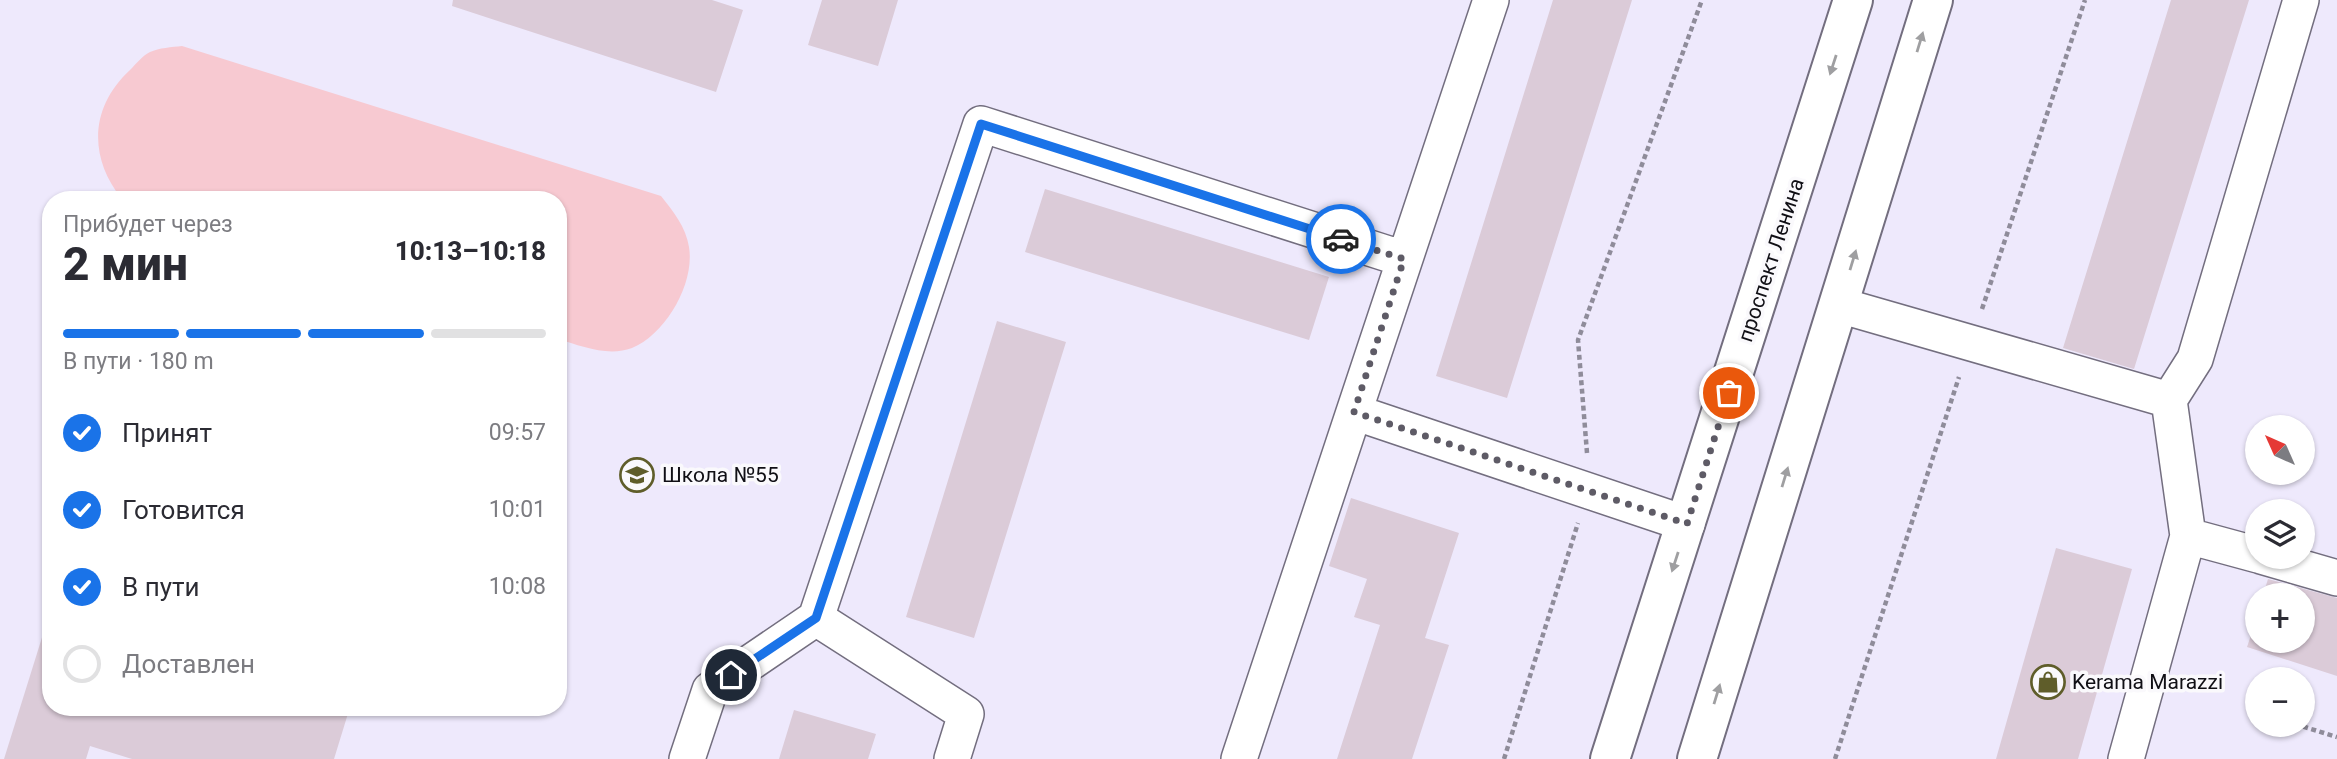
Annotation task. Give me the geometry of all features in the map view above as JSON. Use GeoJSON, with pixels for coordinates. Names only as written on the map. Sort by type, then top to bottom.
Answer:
{"type":"FeatureCollection","features":[{"type":"Feature","properties":{"kind":"main road","name":"проспект Ленина"},"geometry":{"type":"LineString","coordinates":[[1610,759],[1853,0]]}},
{"type":"Feature","properties":{"kind":"main road"},"geometry":{"type":"LineString","coordinates":[[1697,759],[1933,0]]}},
{"type":"Feature","properties":{"kind":"lane"},"geometry":{"type":"LineString","coordinates":[[1239,759],[1491,0]]}},
{"type":"Feature","properties":{"kind":"lane"},"geometry":{"type":"LineString","coordinates":[[2126,759],[2188,536],[2169,400],[2195,359],[2301,0]]}},
{"type":"Feature","properties":{"kind":"lane"},"geometry":{"type":"LineString","coordinates":[[687,759],[710,690],[816,618],[981,124],[1404,259]]}},
{"type":"Feature","properties":{"kind":"lane"},"geometry":{"type":"LineString","coordinates":[[1839,305],[2169,400]]}},
{"type":"Feature","properties":{"kind":"lane"},"geometry":{"type":"LineString","coordinates":[[1354,412],[1687,524]]}},
{"type":"Feature","properties":{"kind":"lane"},"geometry":{"type":"LineString","coordinates":[[2188,536],[2245,552]]}},
{"type":"Feature","properties":{"kind":"lane"},"geometry":{"type":"LineString","coordinates":[[2305,569],[2337,578]]}},
{"type":"Feature","properties":{"kind":"lane"},"geometry":{"type":"LineString","coordinates":[[816,618],[965,714],[952,759]]}},
{"type":"Feature","properties":{"kind":"path"},"geometry":{"type":"LineString","coordinates":[[1504,759],[1589,489],[1578,341],[1702,0]]}},
{"type":"Feature","properties":{"kind":"path"},"geometry":{"type":"LineString","coordinates":[[2315,730],[2337,737]]}},
{"type":"Feature","properties":{"kind":"shaded area"},"geometry":{"type":"Polygon","coordinates":[[[182,46],[661,196],[682,226],[689,247],[687,276],[676,306],[656,331],[632,348],[604,351],[567,342],[567,191],[116,191],[103,166],[99,149],[101,116],[117,84],[145,55],[182,46]]]}},
{"type":"Feature","properties":{"kind":"building"},"geometry":{"type":"Polygon","coordinates":[[[453,0],[712,0],[743,10],[716,92],[452,6],[453,0]]]}},
{"type":"Feature","properties":{"kind":"building"},"geometry":{"type":"Polygon","coordinates":[[[822,0],[898,0],[878,66],[808,45],[822,0]]]}},
{"type":"Feature","properties":{"kind":"building"},"geometry":{"type":"Polygon","coordinates":[[[1553,0],[1632,0],[1507,398],[1436,376],[1553,0]]]}},
{"type":"Feature","properties":{"kind":"building"},"geometry":{"type":"Polygon","coordinates":[[[2171,0],[2249,0],[2134,369],[2063,348],[2171,0]]]}},
{"type":"Feature","properties":{"kind":"building"},"geometry":{"type":"Polygon","coordinates":[[[1045,189],[1329,277],[1309,340],[1025,252],[1045,189]]]}},
{"type":"Feature","properties":{"kind":"building"},"geometry":{"type":"Polygon","coordinates":[[[997,321],[1066,342],[974,638],[906,617],[997,321]]]}},
{"type":"Feature","properties":{"kind":"building"},"geometry":{"type":"Polygon","coordinates":[[[1351,498],[1459,533],[1425,638],[1449,645],[1412,759],[1337,759],[1380,625],[1354,617],[1367,579],[1329,566],[1351,498]]]}},
{"type":"Feature","properties":{"kind":"building"},"geometry":{"type":"Polygon","coordinates":[[[2056,548],[2132,569],[2078,759],[1996,759],[2056,548]]]}},
{"type":"Feature","properties":{"kind":"building"},"geometry":{"type":"Polygon","coordinates":[[[2268,579],[2283,583],[2267,583],[2268,579]]]}},
{"type":"Feature","properties":{"kind":"building"},"geometry":{"type":"Polygon","coordinates":[[[2315,592],[2337,598],[2337,676],[2266,653],[2315,653],[2315,592]]]}},
{"type":"Feature","properties":{"kind":"building"},"geometry":{"type":"Polygon","coordinates":[[[42,637],[42,716],[347,716],[334,759],[132,759],[90,746],[86,759],[4,759],[42,637]]]}},
{"type":"Feature","properties":{"kind":"building"},"geometry":{"type":"Polygon","coordinates":[[[794,710],[876,734],[868,759],[779,759],[794,710]]]}},
{"type":"Feature","properties":{"kind":"way so far"},"geometry":{"type":"LineString","coordinates":[[1341,239],[1404,259],[1354,412],[1687,524],[1729,393]]}},
{"type":"Feature","properties":{"kind":"place","name":"Школа №55"},"geometry":{"type":"Point","coordinates":[637,475]}},
{"type":"Feature","properties":{"kind":"place","name":"Kerama Marazzi"},"geometry":{"type":"Point","coordinates":[2048,682]}},
{"type":"Feature","properties":{"kind":"route"},"geometry":{"type":"LineString","coordinates":[[731,675],[816,618],[981,124],[1341,239]]}}]}
